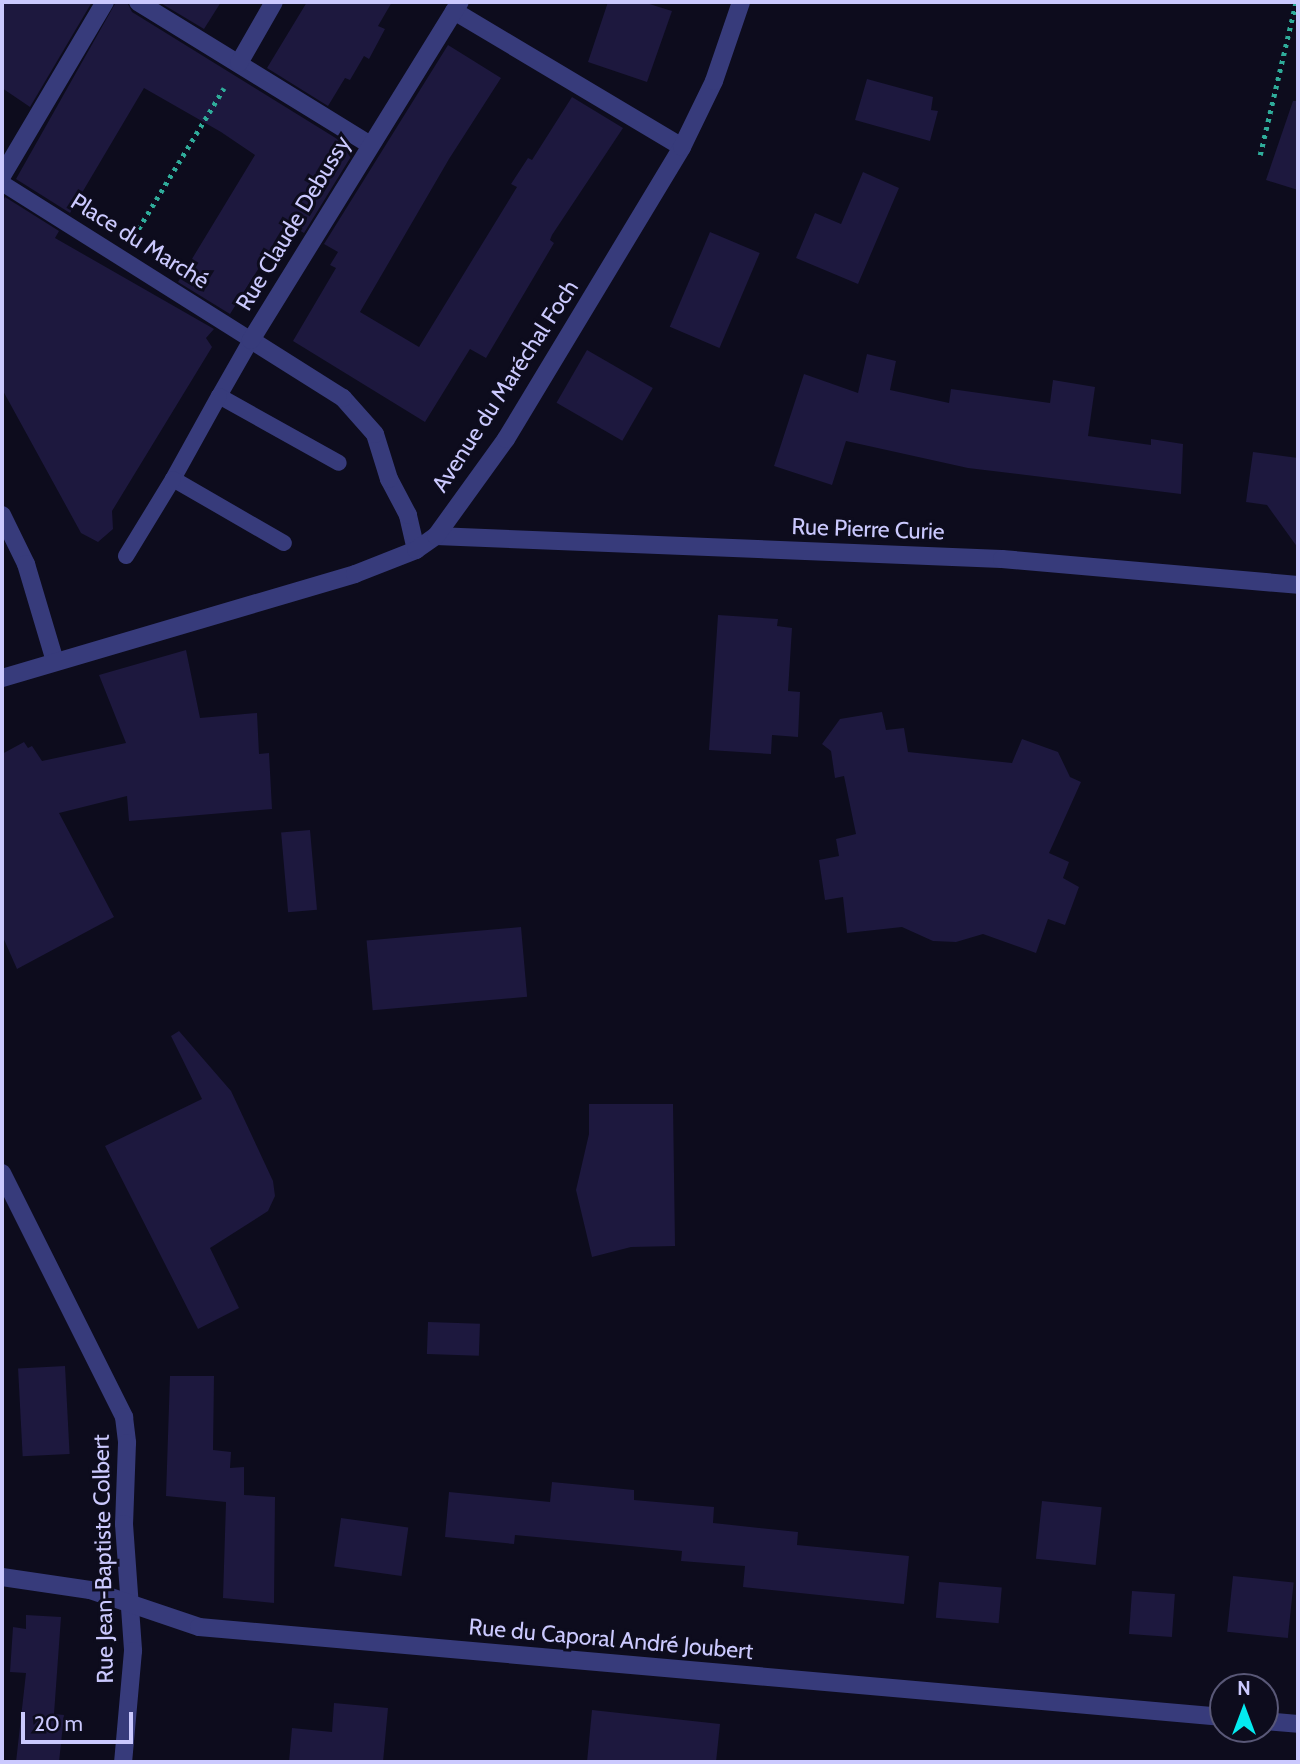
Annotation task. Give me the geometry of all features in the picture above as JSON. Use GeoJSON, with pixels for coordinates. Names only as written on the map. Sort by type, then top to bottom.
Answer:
{"type":"FeatureCollection","features":[{"type":"Feature","properties":{"kind":"street"},"geometry":{"type":"LineString","coordinates":[[2,176],[105,2]]}},
{"type":"Feature","properties":{"kind":"street"},"geometry":{"type":"LineString","coordinates":[[138,2],[370,145]]}},
{"type":"Feature","properties":{"kind":"street"},"geometry":{"type":"LineString","coordinates":[[239,63],[274,2]]}},
{"type":"Feature","properties":{"kind":"street","name":"Avenue du Maréchal Foch"},"geometry":{"type":"LineString","coordinates":[[2,678],[355,575],[416,550],[436,536],[506,439],[682,147],[714,81],[741,2]]}},
{"type":"Feature","properties":{"kind":"street"},"geometry":{"type":"LineString","coordinates":[[457,7],[682,147]]}},
{"type":"Feature","properties":{"kind":"street","name":"Rue Claude Debussy"},"geometry":{"type":"LineString","coordinates":[[416,550],[408,515],[389,479],[375,435],[343,398],[251,340],[457,7]]}},
{"type":"Feature","properties":{"kind":"street"},"geometry":{"type":"LineString","coordinates":[[2,516],[26,564],[55,661]]}},
{"type":"Feature","properties":{"kind":"street","name":"Rue Pierre Curie"},"geometry":{"type":"LineString","coordinates":[[436,536],[1002,559],[1200,579],[1298,585]]}},
{"type":"Feature","properties":{"kind":"street","name":"Rue Jean-Baptiste Colbert"},"geometry":{"type":"LineString","coordinates":[[2,1173],[124,1418],[127,1601],[133,1651],[123,1762]]}},
{"type":"Feature","properties":{"kind":"street","name":"Rue du Caporal André Joubert"},"geometry":{"type":"LineString","coordinates":[[2,1577],[90,1590],[199,1627],[1209,1716]]}},
{"type":"Feature","properties":{"kind":"street"},"geometry":{"type":"LineString","coordinates":[[1279,1722],[1298,1724]]}},
{"type":"Feature","properties":{"kind":"lane","name":"Place du Marché"},"geometry":{"type":"LineString","coordinates":[[2,183],[251,340]]}},
{"type":"Feature","properties":{"kind":"lane"},"geometry":{"type":"LineString","coordinates":[[126,556],[173,480],[251,340]]}},
{"type":"Feature","properties":{"kind":"lane"},"geometry":{"type":"LineString","coordinates":[[219,396],[340,463]]}},
{"type":"Feature","properties":{"kind":"lane"},"geometry":{"type":"LineString","coordinates":[[173,480],[284,543]]}},
{"type":"Feature","properties":{"kind":"path"},"geometry":{"type":"LineString","coordinates":[[1260,155],[1296,2]]}},
{"type":"Feature","properties":{"kind":"path"},"geometry":{"type":"LineString","coordinates":[[121,258],[239,63]]}},
{"type":"Feature","properties":{"kind":"building"},"geometry":{"type":"Polygon","coordinates":[[[2,2],[92,2],[30,107],[2,88],[2,2]]]}},
{"type":"Feature","properties":{"kind":"building"},"geometry":{"type":"Polygon","coordinates":[[[116,2],[127,2],[132,12],[355,150],[304,233],[287,223],[230,314],[178,282],[255,155],[221,132],[144,88],[70,213],[16,179],[116,2]]]}},
{"type":"Feature","properties":{"kind":"building"},"geometry":{"type":"Polygon","coordinates":[[[159,2],[221,2],[204,29],[159,2]]]}},
{"type":"Feature","properties":{"kind":"building"},"geometry":{"type":"Polygon","coordinates":[[[307,2],[392,2],[378,26],[385,29],[369,59],[364,56],[350,80],[345,78],[328,106],[267,68],[307,2]]]}},
{"type":"Feature","properties":{"kind":"building"},"geometry":{"type":"Polygon","coordinates":[[[608,2],[643,2],[672,11],[647,82],[588,62],[608,2]]]}},
{"type":"Feature","properties":{"kind":"building"},"geometry":{"type":"Polygon","coordinates":[[[448,45],[501,78],[449,159],[360,312],[419,347],[517,187],[511,184],[528,158],[532,160],[572,97],[623,128],[552,235],[550,240],[554,243],[486,358],[470,349],[425,422],[293,341],[336,268],[330,265],[338,252],[324,244],[448,45]]]}},
{"type":"Feature","properties":{"kind":"building"},"geometry":{"type":"Polygon","coordinates":[[[867,79],[933,97],[931,110],[938,111],[930,141],[855,120],[867,79]]]}},
{"type":"Feature","properties":{"kind":"building"},"geometry":{"type":"Polygon","coordinates":[[[1293,101],[1298,101],[1298,190],[1266,180],[1293,101]]]}},
{"type":"Feature","properties":{"kind":"building"},"geometry":{"type":"Polygon","coordinates":[[[863,172],[899,188],[858,284],[796,258],[815,213],[841,224],[863,172]]]}},
{"type":"Feature","properties":{"kind":"building"},"geometry":{"type":"Polygon","coordinates":[[[5,197],[59,231],[55,238],[214,329],[206,338],[212,347],[112,511],[113,529],[98,542],[81,533],[2,389],[2,203],[5,197]]]}},
{"type":"Feature","properties":{"kind":"building"},"geometry":{"type":"Polygon","coordinates":[[[710,232],[760,253],[719,348],[670,327],[710,232]]]}},
{"type":"Feature","properties":{"kind":"building"},"geometry":{"type":"Polygon","coordinates":[[[587,350],[653,388],[622,441],[556,403],[587,350]]]}},
{"type":"Feature","properties":{"kind":"building"},"geometry":{"type":"Polygon","coordinates":[[[867,354],[896,361],[890,390],[949,403],[951,389],[1050,403],[1053,380],[1095,387],[1088,436],[1151,445],[1151,439],[1183,444],[1181,494],[968,468],[846,441],[832,485],[774,466],[804,374],[858,393],[867,354]]]}},
{"type":"Feature","properties":{"kind":"building"},"geometry":{"type":"Polygon","coordinates":[[[1253,452],[1298,458],[1298,548],[1267,505],[1246,502],[1253,452]]]}},
{"type":"Feature","properties":{"kind":"building"},"geometry":{"type":"Polygon","coordinates":[[[718,615],[778,619],[777,626],[792,628],[788,691],[800,692],[798,737],[772,735],[771,754],[709,750],[718,615]]]}},
{"type":"Feature","properties":{"kind":"building"},"geometry":{"type":"Polygon","coordinates":[[[186,650],[200,718],[257,713],[259,754],[269,753],[272,809],[129,821],[127,796],[59,813],[114,917],[17,969],[2,935],[2,754],[24,742],[28,748],[32,746],[42,761],[126,743],[99,675],[186,650]]]}},
{"type":"Feature","properties":{"kind":"building"},"geometry":{"type":"Polygon","coordinates":[[[882,712],[886,730],[904,728],[908,752],[1012,763],[1022,739],[1058,752],[1070,777],[1081,782],[1049,853],[1069,862],[1063,878],[1079,887],[1065,925],[1048,919],[1036,953],[983,934],[956,942],[933,941],[902,927],[847,933],[843,897],[825,900],[819,860],[839,856],[836,839],[856,834],[844,776],[835,778],[831,751],[822,744],[840,719],[882,712]]]}},
{"type":"Feature","properties":{"kind":"building"},"geometry":{"type":"Polygon","coordinates":[[[310,830],[317,910],[288,912],[281,833],[310,830]]]}},
{"type":"Feature","properties":{"kind":"building"},"geometry":{"type":"Polygon","coordinates":[[[521,927],[527,997],[373,1010],[367,941],[521,927]]]}},
{"type":"Feature","properties":{"kind":"building"},"geometry":{"type":"Polygon","coordinates":[[[179,1031],[231,1091],[273,1181],[275,1196],[268,1211],[210,1248],[239,1308],[198,1329],[105,1146],[202,1099],[171,1036],[179,1031]]]}},
{"type":"Feature","properties":{"kind":"building"},"geometry":{"type":"Polygon","coordinates":[[[589,1104],[673,1104],[675,1246],[631,1247],[592,1257],[576,1190],[589,1134],[589,1104]]]}},
{"type":"Feature","properties":{"kind":"building"},"geometry":{"type":"Polygon","coordinates":[[[428,1322],[480,1324],[479,1356],[427,1354],[428,1322]]]}},
{"type":"Feature","properties":{"kind":"building"},"geometry":{"type":"Polygon","coordinates":[[[65,1366],[70,1454],[23,1456],[18,1368],[65,1366]]]}},
{"type":"Feature","properties":{"kind":"building"},"geometry":{"type":"Polygon","coordinates":[[[170,1376],[214,1376],[213,1450],[231,1452],[230,1468],[244,1467],[244,1495],[275,1497],[274,1603],[223,1598],[226,1502],[166,1496],[170,1376]]]}},
{"type":"Feature","properties":{"kind":"building"},"geometry":{"type":"Polygon","coordinates":[[[552,1482],[634,1490],[634,1500],[714,1507],[713,1523],[798,1532],[797,1545],[909,1556],[904,1604],[743,1587],[745,1566],[681,1561],[682,1551],[515,1535],[514,1544],[445,1537],[449,1492],[550,1502],[552,1482]]]}},
{"type":"Feature","properties":{"kind":"building"},"geometry":{"type":"Polygon","coordinates":[[[1042,1501],[1102,1507],[1096,1565],[1036,1559],[1042,1501]]]}},
{"type":"Feature","properties":{"kind":"building"},"geometry":{"type":"Polygon","coordinates":[[[341,1518],[408,1527],[402,1576],[334,1567],[341,1518]]]}},
{"type":"Feature","properties":{"kind":"building"},"geometry":{"type":"Polygon","coordinates":[[[1233,1576],[1294,1582],[1288,1638],[1227,1632],[1233,1576]]]}},
{"type":"Feature","properties":{"kind":"building"},"geometry":{"type":"Polygon","coordinates":[[[939,1582],[1002,1587],[999,1623],[936,1618],[939,1582]]]}},
{"type":"Feature","properties":{"kind":"building"},"geometry":{"type":"Polygon","coordinates":[[[1132,1591],[1175,1594],[1172,1637],[1129,1634],[1132,1591]]]}},
{"type":"Feature","properties":{"kind":"building"},"geometry":{"type":"Polygon","coordinates":[[[26,1615],[61,1617],[54,1714],[64,1715],[59,1762],[16,1762],[26,1673],[10,1672],[13,1627],[26,1629],[26,1615]]]}},
{"type":"Feature","properties":{"kind":"building"},"geometry":{"type":"Polygon","coordinates":[[[334,1703],[388,1708],[383,1762],[289,1762],[292,1728],[332,1732],[334,1703]]]}},
{"type":"Feature","properties":{"kind":"building"},"geometry":{"type":"Polygon","coordinates":[[[592,1710],[720,1724],[716,1762],[587,1762],[592,1710]]]}}]}
